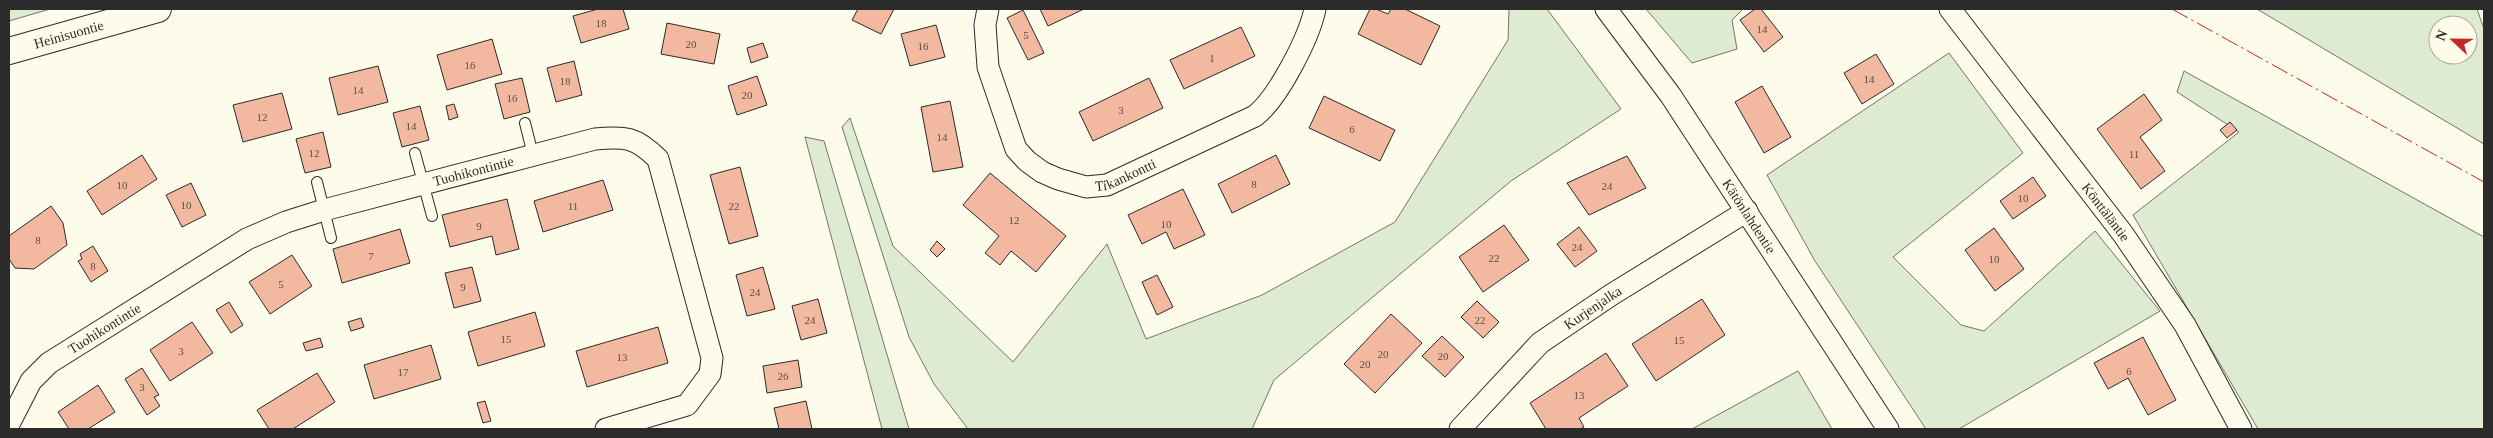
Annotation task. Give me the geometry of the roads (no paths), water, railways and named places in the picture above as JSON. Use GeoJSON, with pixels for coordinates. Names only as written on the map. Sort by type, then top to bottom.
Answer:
{"type":"FeatureCollection","features":[{"type":"Feature","properties":{"kind":"street","name":"Heinisuontie"},"geometry":{"type":"LineString","coordinates":[[9,51],[117,15],[158,9]]}},
{"type":"Feature","properties":{"kind":"street","name":"Tikankontti"},"geometry":{"type":"LineString","coordinates":[[988,9],[985,25],[988,67],[1016,149],[1027,161],[1042,172],[1086,187],[1107,184],[1246,120],[1267,107],[1303,42],[1312,22],[1315,9]]}},
{"type":"Feature","properties":{"kind":"street","name":"Kätönlahdentie"},"geometry":{"type":"LineString","coordinates":[[1606,9],[1672,96],[1888,429]]}},
{"type":"Feature","properties":{"kind":"street","name":"Könttäläntie"},"geometry":{"type":"LineString","coordinates":[[1950,9],[2123,234],[2185,325],[2241,429]]}},
{"type":"Feature","properties":{"kind":"street","name":"Tuohikontintie"},"geometry":{"type":"LineString","coordinates":[[9,424],[31,381],[49,363],[247,239],[295,218],[595,139],[619,136],[642,143],[658,159],[712,358],[710,374],[687,405],[606,429]]}},
{"type":"Feature","properties":{"kind":"street","name":"Kurjenjalka"},"geometry":{"type":"LineString","coordinates":[[1460,429],[1540,343],[1612,295],[1746,211]]}},
{"type":"Feature","properties":{"kind":"lane"},"geometry":{"type":"LineString","coordinates":[[525,122],[533,155]]}},
{"type":"Feature","properties":{"kind":"lane"},"geometry":{"type":"LineString","coordinates":[[415,153],[432,216]]}},
{"type":"Feature","properties":{"kind":"lane"},"geometry":{"type":"LineString","coordinates":[[317,182],[331,238]]}}]}
